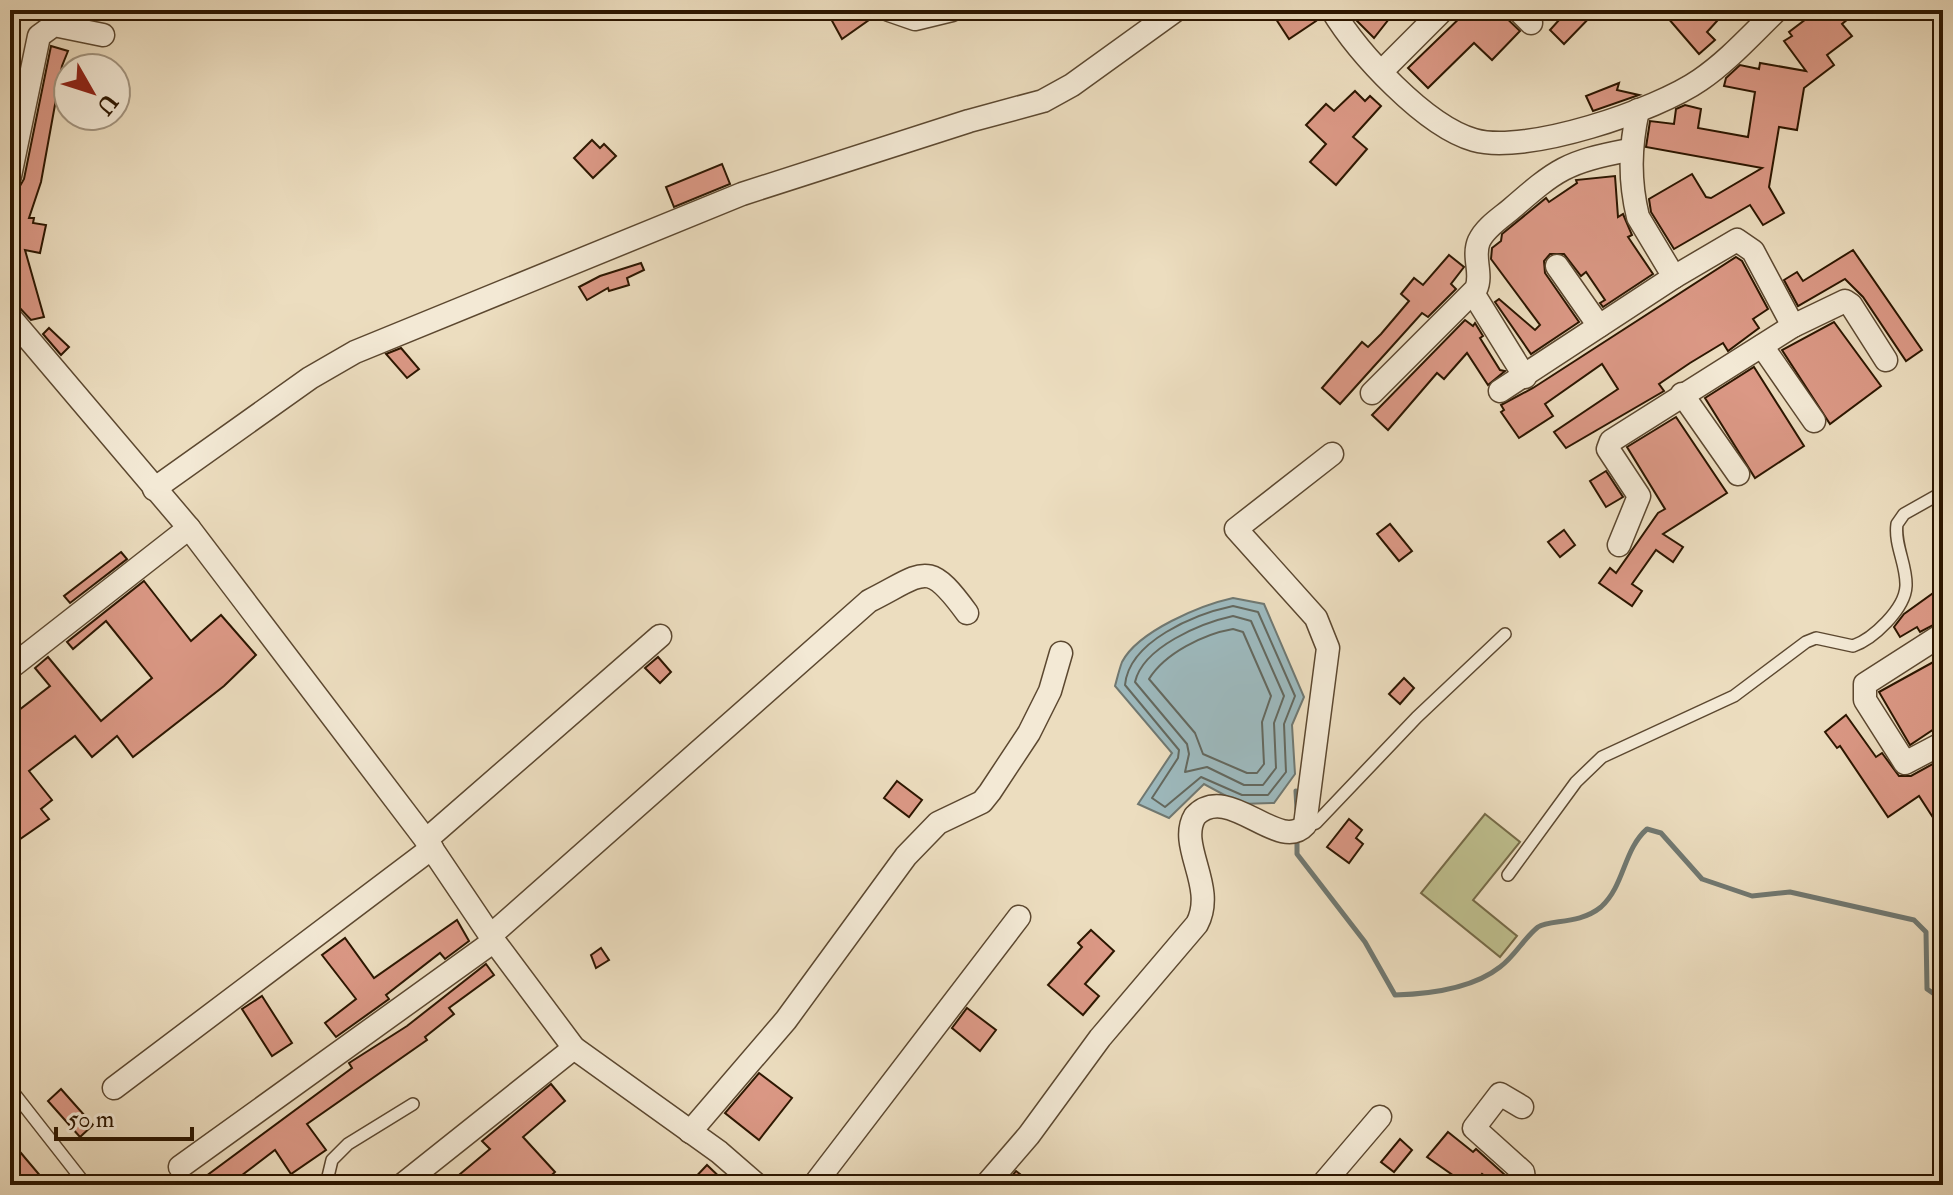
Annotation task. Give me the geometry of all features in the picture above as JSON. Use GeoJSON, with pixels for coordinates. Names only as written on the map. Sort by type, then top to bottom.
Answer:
{"type":"FeatureCollection","features":[{"type":"Feature","properties":{"kind":"street"},"geometry":{"type":"LineString","coordinates":[[889,10],[915,19],[952,10]]}},
{"type":"Feature","properties":{"kind":"street"},"geometry":{"type":"LineString","coordinates":[[154,489],[310,378],[355,352],[742,194],[1043,101],[1072,85],[1176,10]]}},
{"type":"Feature","properties":{"kind":"street"},"geometry":{"type":"LineString","coordinates":[[1332,10],[1382,71],[1423,110],[1475,140],[1522,139],[1571,132],[1638,110],[1698,82],[1777,10]]}},
{"type":"Feature","properties":{"kind":"street"},"geometry":{"type":"LineString","coordinates":[[1382,71],[1443,10]]}},
{"type":"Feature","properties":{"kind":"street"},"geometry":{"type":"LineString","coordinates":[[10,176],[36,46],[43,30],[54,25],[103,35]]}},
{"type":"Feature","properties":{"kind":"street"},"geometry":{"type":"LineString","coordinates":[[1638,110],[1629,150],[1638,217],[1674,277]]}},
{"type":"Feature","properties":{"kind":"street"},"geometry":{"type":"LineString","coordinates":[[1372,393],[1473,293],[1479,282],[1478,243],[1487,229],[1551,174],[1593,157],[1629,150]]}},
{"type":"Feature","properties":{"kind":"street"},"geometry":{"type":"LineString","coordinates":[[1500,391],[1731,242],[1743,242],[1756,256],[1793,326]]}},
{"type":"Feature","properties":{"kind":"street"},"geometry":{"type":"LineString","coordinates":[[1557,266],[1599,326]]}},
{"type":"Feature","properties":{"kind":"street"},"geometry":{"type":"LineString","coordinates":[[1473,293],[1525,377]]}},
{"type":"Feature","properties":{"kind":"street"},"geometry":{"type":"LineString","coordinates":[[1619,545],[1639,496],[1608,445],[1682,394],[1793,326],[1845,301],[1886,360]]}},
{"type":"Feature","properties":{"kind":"street"},"geometry":{"type":"LineString","coordinates":[[10,317],[189,528],[429,844],[492,938],[574,1048],[757,1185]]}},
{"type":"Feature","properties":{"kind":"street"},"geometry":{"type":"LineString","coordinates":[[1762,346],[1814,421]]}},
{"type":"Feature","properties":{"kind":"street"},"geometry":{"type":"LineString","coordinates":[[1682,394],[1738,474]]}},
{"type":"Feature","properties":{"kind":"street"},"geometry":{"type":"LineString","coordinates":[[986,1185],[1029,1135],[1100,1038],[1197,924],[1204,904],[1190,834],[1195,816],[1207,807],[1227,807],[1297,829],[1326,640],[1316,618],[1236,529],[1332,454]]}},
{"type":"Feature","properties":{"kind":"street"},"geometry":{"type":"LineString","coordinates":[[10,668],[189,528]]}},
{"type":"Feature","properties":{"kind":"street"},"geometry":{"type":"LineString","coordinates":[[180,1167],[492,938],[869,601],[919,576],[934,576],[944,581],[967,613]]}},
{"type":"Feature","properties":{"kind":"street"},"geometry":{"type":"LineString","coordinates":[[1943,634],[1865,684],[1863,690],[1865,700],[1905,763],[1943,743]]}},
{"type":"Feature","properties":{"kind":"street"},"geometry":{"type":"LineString","coordinates":[[114,1088],[429,844],[660,636]]}},
{"type":"Feature","properties":{"kind":"street"},"geometry":{"type":"LineString","coordinates":[[690,1132],[786,1020],[906,856],[938,823],[982,802],[990,792],[1036,719],[1050,691],[1061,653]]}},
{"type":"Feature","properties":{"kind":"street"},"geometry":{"type":"LineString","coordinates":[[814,1185],[1019,917]]}},
{"type":"Feature","properties":{"kind":"street"},"geometry":{"type":"LineString","coordinates":[[402,1185],[574,1048]]}},
{"type":"Feature","properties":{"kind":"street"},"geometry":{"type":"LineString","coordinates":[[1520,1185],[1524,1179],[1523,1172],[1477,1135],[1474,1128],[1500,1094],[1522,1107]]}},
{"type":"Feature","properties":{"kind":"street"},"geometry":{"type":"LineString","coordinates":[[1322,1185],[1380,1117]]}},
{"type":"Feature","properties":{"kind":"lane"},"geometry":{"type":"LineString","coordinates":[[1508,875],[1576,782],[1602,757],[1734,696],[1806,642],[1816,638],[1853,646],[1864,642],[1892,612],[1906,586],[1897,524],[1904,514],[1943,492]]}},
{"type":"Feature","properties":{"kind":"lane"},"geometry":{"type":"LineString","coordinates":[[1297,829],[1316,823],[1417,717],[1505,634]]}},
{"type":"Feature","properties":{"kind":"lane"},"geometry":{"type":"LineString","coordinates":[[10,1088],[86,1185]]}},
{"type":"Feature","properties":{"kind":"lane"},"geometry":{"type":"LineString","coordinates":[[326,1185],[332,1160],[348,1144],[413,1104]]}},
{"type":"Feature","properties":{"kind":"green space"},"geometry":{"type":"Polygon","coordinates":[[[1485,814],[1520,842],[1473,900],[1517,936],[1500,957],[1421,893],[1485,814]]]}},
{"type":"Feature","properties":{"kind":"water"},"geometry":{"type":"Polygon","coordinates":[[[1233,598],[1264,604],[1304,697],[1292,725],[1295,774],[1274,803],[1241,804],[1204,784],[1169,818],[1138,804],[1172,753],[1115,686],[1119,671],[1130,651],[1156,630],[1188,613],[1233,598]]]}},
{"type":"Feature","properties":{"kind":"building"},"geometry":{"type":"Polygon","coordinates":[[[849,10],[875,10],[876,15],[842,39],[831,19],[849,10]]]}},
{"type":"Feature","properties":{"kind":"building"},"geometry":{"type":"Polygon","coordinates":[[[1270,10],[1308,10],[1316,21],[1289,39],[1270,10]]]}},
{"type":"Feature","properties":{"kind":"building"},"geometry":{"type":"Polygon","coordinates":[[[1366,10],[1396,10],[1374,38],[1357,21],[1366,10]]]}},
{"type":"Feature","properties":{"kind":"building"},"geometry":{"type":"Polygon","coordinates":[[[1468,10],[1498,10],[1520,31],[1492,60],[1474,43],[1428,88],[1408,68],[1468,10]]]}},
{"type":"Feature","properties":{"kind":"building"},"geometry":{"type":"Polygon","coordinates":[[[1568,10],[1597,10],[1564,44],[1550,30],[1568,10]]]}},
{"type":"Feature","properties":{"kind":"building"},"geometry":{"type":"Polygon","coordinates":[[[1661,10],[1727,10],[1707,32],[1715,40],[1699,54],[1661,10]]]}},
{"type":"Feature","properties":{"kind":"building"},"geometry":{"type":"Polygon","coordinates":[[[1806,10],[1859,10],[1842,24],[1852,36],[1827,55],[1834,65],[1804,88],[1797,130],[1779,127],[1769,187],[1784,213],[1763,225],[1750,205],[1674,249],[1651,212],[1649,199],[1692,174],[1706,197],[1711,198],[1762,168],[1646,147],[1650,121],[1674,124],[1676,109],[1685,105],[1701,109],[1698,128],[1748,137],[1755,92],[1724,86],[1726,78],[1740,65],[1759,69],[1760,63],[1806,71],[1784,41],[1792,36],[1789,32],[1810,16],[1806,10]]]}},
{"type":"Feature","properties":{"kind":"building"},"geometry":{"type":"Polygon","coordinates":[[[51,46],[68,51],[52,52],[52,121],[41,182],[29,218],[34,218],[33,223],[46,225],[40,253],[25,250],[44,317],[31,320],[17,305],[10,280],[10,190],[20,186],[51,46]]]}},
{"type":"Feature","properties":{"kind":"building"},"geometry":{"type":"Polygon","coordinates":[[[1619,83],[1617,90],[1639,95],[1593,111],[1586,96],[1619,83]]]}},
{"type":"Feature","properties":{"kind":"building"},"geometry":{"type":"Polygon","coordinates":[[[1355,91],[1365,101],[1370,96],[1381,106],[1353,137],[1367,149],[1336,185],[1310,162],[1326,144],[1306,125],[1326,104],[1334,111],[1355,91]]]}},
{"type":"Feature","properties":{"kind":"building"},"geometry":{"type":"Polygon","coordinates":[[[592,140],[600,148],[604,144],[616,156],[593,178],[574,158],[592,140]]]}},
{"type":"Feature","properties":{"kind":"building"},"geometry":{"type":"Polygon","coordinates":[[[722,164],[730,184],[674,207],[666,187],[722,164]]]}},
{"type":"Feature","properties":{"kind":"building"},"geometry":{"type":"Polygon","coordinates":[[[1615,176],[1618,217],[1623,214],[1632,235],[1628,237],[1653,274],[1603,307],[1600,303],[1605,300],[1586,272],[1581,276],[1564,254],[1550,254],[1544,261],[1545,273],[1579,322],[1531,354],[1495,302],[1499,299],[1535,330],[1540,325],[1491,259],[1492,248],[1501,241],[1502,234],[1546,198],[1549,202],[1577,183],[1576,180],[1615,176]]]}},
{"type":"Feature","properties":{"kind":"building"},"geometry":{"type":"Polygon","coordinates":[[[1853,250],[1922,350],[1906,361],[1863,297],[1845,279],[1798,306],[1784,280],[1797,272],[1803,281],[1853,250]]]}},
{"type":"Feature","properties":{"kind":"building"},"geometry":{"type":"Polygon","coordinates":[[[1449,255],[1464,267],[1451,284],[1456,289],[1428,317],[1422,313],[1340,404],[1322,388],[1362,342],[1368,347],[1409,301],[1401,294],[1414,278],[1423,285],[1449,255]]]}},
{"type":"Feature","properties":{"kind":"building"},"geometry":{"type":"Polygon","coordinates":[[[1736,257],[1742,261],[1768,309],[1753,319],[1759,328],[1728,351],[1723,343],[1690,363],[1659,384],[1664,391],[1566,448],[1554,432],[1618,389],[1602,364],[1545,404],[1553,416],[1519,438],[1501,412],[1504,410],[1501,405],[1533,388],[1736,257]]]}},
{"type":"Feature","properties":{"kind":"building"},"geometry":{"type":"Polygon","coordinates":[[[641,263],[644,270],[627,278],[629,285],[609,291],[608,288],[587,300],[579,287],[600,276],[641,263]]]}},
{"type":"Feature","properties":{"kind":"building"},"geometry":{"type":"Polygon","coordinates":[[[1465,320],[1473,326],[1475,323],[1483,336],[1480,338],[1500,370],[1505,371],[1488,385],[1467,353],[1444,379],[1437,373],[1388,430],[1372,415],[1465,320]]]}},
{"type":"Feature","properties":{"kind":"building"},"geometry":{"type":"Polygon","coordinates":[[[1834,322],[1881,386],[1830,424],[1782,350],[1834,322]]]}},
{"type":"Feature","properties":{"kind":"building"},"geometry":{"type":"Polygon","coordinates":[[[49,328],[69,347],[61,355],[43,334],[49,328]]]}},
{"type":"Feature","properties":{"kind":"building"},"geometry":{"type":"Polygon","coordinates":[[[401,348],[419,369],[407,378],[386,354],[401,348]]]}},
{"type":"Feature","properties":{"kind":"building"},"geometry":{"type":"Polygon","coordinates":[[[1754,367],[1804,446],[1755,478],[1705,398],[1754,367]]]}},
{"type":"Feature","properties":{"kind":"building"},"geometry":{"type":"Polygon","coordinates":[[[1676,417],[1727,493],[1663,534],[1683,547],[1673,562],[1656,550],[1632,584],[1642,591],[1632,606],[1599,583],[1610,568],[1616,573],[1658,513],[1665,509],[1627,447],[1676,417]]]}},
{"type":"Feature","properties":{"kind":"building"},"geometry":{"type":"Polygon","coordinates":[[[1606,471],[1623,497],[1606,507],[1590,481],[1606,471]]]}},
{"type":"Feature","properties":{"kind":"building"},"geometry":{"type":"Polygon","coordinates":[[[1390,524],[1412,551],[1399,561],[1377,534],[1390,524]]]}},
{"type":"Feature","properties":{"kind":"building"},"geometry":{"type":"Polygon","coordinates":[[[1564,530],[1575,545],[1560,557],[1548,542],[1564,530]]]}},
{"type":"Feature","properties":{"kind":"building"},"geometry":{"type":"Polygon","coordinates":[[[121,552],[127,559],[70,603],[64,596],[121,552]]]}},
{"type":"Feature","properties":{"kind":"building"},"geometry":{"type":"Polygon","coordinates":[[[144,581],[191,641],[221,615],[256,655],[224,686],[133,757],[117,736],[92,757],[75,736],[29,771],[52,800],[41,809],[49,819],[10,846],[10,698],[19,710],[50,686],[35,668],[48,657],[101,721],[152,678],[106,621],[73,649],[67,642],[144,581]]]}},
{"type":"Feature","properties":{"kind":"building"},"geometry":{"type":"Polygon","coordinates":[[[1943,586],[1943,620],[1920,632],[1917,627],[1900,637],[1894,627],[1904,614],[1943,586]]]}},
{"type":"Feature","properties":{"kind":"building"},"geometry":{"type":"Polygon","coordinates":[[[1943,651],[1943,723],[1910,745],[1879,692],[1937,660],[1935,656],[1943,651]]]}},
{"type":"Feature","properties":{"kind":"building"},"geometry":{"type":"Polygon","coordinates":[[[658,657],[671,672],[660,683],[645,668],[658,657]]]}},
{"type":"Feature","properties":{"kind":"building"},"geometry":{"type":"Polygon","coordinates":[[[1404,678],[1414,688],[1400,704],[1389,694],[1404,678]]]}},
{"type":"Feature","properties":{"kind":"building"},"geometry":{"type":"Polygon","coordinates":[[[1846,715],[1876,757],[1882,753],[1899,776],[1911,776],[1940,760],[1943,833],[1919,796],[1888,817],[1840,746],[1837,748],[1825,732],[1846,715]]]}},
{"type":"Feature","properties":{"kind":"building"},"geometry":{"type":"Polygon","coordinates":[[[897,781],[922,800],[909,817],[884,798],[897,781]]]}},
{"type":"Feature","properties":{"kind":"building"},"geometry":{"type":"Polygon","coordinates":[[[1349,819],[1362,830],[1356,838],[1363,844],[1349,863],[1327,847],[1349,819]]]}},
{"type":"Feature","properties":{"kind":"building"},"geometry":{"type":"Polygon","coordinates":[[[457,920],[469,941],[445,959],[440,953],[386,995],[389,999],[336,1037],[325,1023],[356,999],[322,955],[345,938],[374,978],[457,920]]]}},
{"type":"Feature","properties":{"kind":"building"},"geometry":{"type":"Polygon","coordinates":[[[1091,930],[1114,951],[1085,984],[1099,996],[1083,1015],[1048,985],[1082,947],[1078,943],[1091,930]]]}},
{"type":"Feature","properties":{"kind":"building"},"geometry":{"type":"Polygon","coordinates":[[[601,948],[609,960],[596,968],[591,955],[601,948]]]}},
{"type":"Feature","properties":{"kind":"building"},"geometry":{"type":"Polygon","coordinates":[[[486,964],[494,975],[449,1008],[454,1014],[425,1037],[427,1040],[307,1124],[326,1150],[291,1174],[275,1150],[229,1185],[194,1185],[352,1068],[349,1063],[407,1026],[486,964]]]}},
{"type":"Feature","properties":{"kind":"building"},"geometry":{"type":"Polygon","coordinates":[[[262,996],[292,1043],[272,1056],[242,1009],[262,996]]]}},
{"type":"Feature","properties":{"kind":"building"},"geometry":{"type":"Polygon","coordinates":[[[967,1008],[996,1030],[980,1051],[952,1028],[967,1008]]]}},
{"type":"Feature","properties":{"kind":"building"},"geometry":{"type":"Polygon","coordinates":[[[759,1073],[792,1098],[759,1140],[725,1113],[759,1073]]]}},
{"type":"Feature","properties":{"kind":"building"},"geometry":{"type":"Polygon","coordinates":[[[551,1084],[565,1101],[523,1137],[555,1172],[541,1185],[447,1185],[490,1149],[482,1141],[551,1084]]]}},
{"type":"Feature","properties":{"kind":"building"},"geometry":{"type":"Polygon","coordinates":[[[61,1089],[93,1125],[80,1137],[48,1101],[61,1089]]]}},
{"type":"Feature","properties":{"kind":"building"},"geometry":{"type":"Polygon","coordinates":[[[1448,1132],[1473,1152],[1476,1149],[1504,1174],[1496,1184],[1482,1174],[1474,1185],[1467,1185],[1427,1157],[1448,1132]]]}},
{"type":"Feature","properties":{"kind":"building"},"geometry":{"type":"Polygon","coordinates":[[[1400,1139],[1412,1150],[1394,1172],[1381,1162],[1400,1139]]]}},
{"type":"Feature","properties":{"kind":"building"},"geometry":{"type":"Polygon","coordinates":[[[10,1140],[48,1185],[10,1185],[10,1140]]]}},
{"type":"Feature","properties":{"kind":"building"},"geometry":{"type":"Polygon","coordinates":[[[707,1165],[728,1185],[688,1185],[707,1165]]]}},
{"type":"Feature","properties":{"kind":"building"},"geometry":{"type":"Polygon","coordinates":[[[1016,1171],[1034,1185],[1004,1185],[1016,1171]]]}},
{"type":"Feature","properties":{"kind":"waterway"},"geometry":{"type":"LineString","coordinates":[[1296,791],[1297,810]]}},
{"type":"Feature","properties":{"kind":"waterway"},"geometry":{"type":"LineString","coordinates":[[1297,836],[1297,854],[1365,942],[1395,995],[1436,992],[1477,981],[1505,963],[1538,927],[1592,913],[1609,898],[1633,847],[1647,829],[1661,833],[1702,879],[1752,896],[1790,892],[1914,920],[1926,932],[1927,989],[1943,1000]]}}]}
